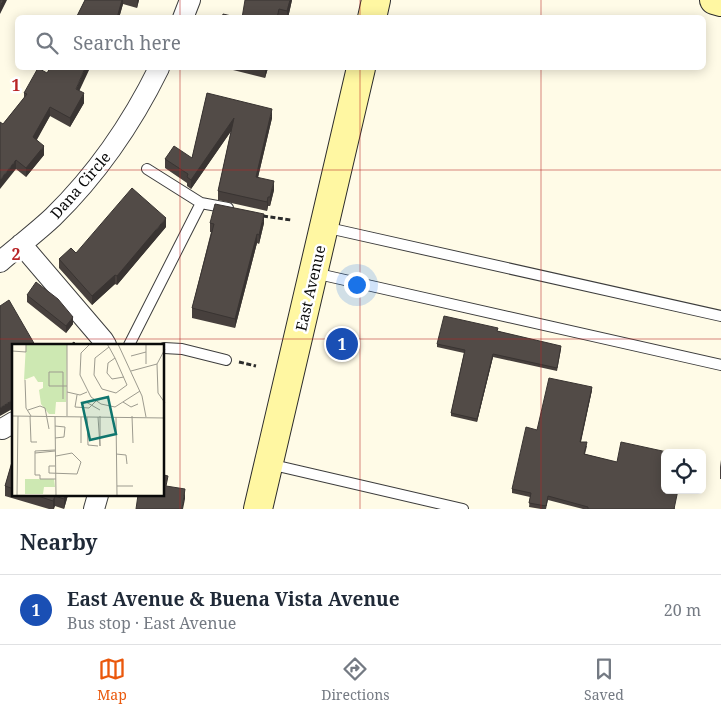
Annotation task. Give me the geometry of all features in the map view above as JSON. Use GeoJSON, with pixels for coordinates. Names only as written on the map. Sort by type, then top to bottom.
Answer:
{"type":"FeatureCollection","features":[{"type":"Feature","properties":{"kind":"main road"},"geometry":{"type":"LineString","coordinates":[[373,15],[376,0]]}},
{"type":"Feature","properties":{"kind":"main road"},"geometry":{"type":"LineString","coordinates":[[714,0],[721,2]]}},
{"type":"Feature","properties":{"kind":"main road","name":"East Avenue"},"geometry":{"type":"LineString","coordinates":[[258,509],[361,70]]}},
{"type":"Feature","properties":{"kind":"street"},"geometry":{"type":"LineString","coordinates":[[184,15],[190,0]]}},
{"type":"Feature","properties":{"kind":"street","name":"Dana Circle"},"geometry":{"type":"LineString","coordinates":[[0,262],[53,217],[105,159],[147,92],[158,70]]}},
{"type":"Feature","properties":{"kind":"street"},"geometry":{"type":"LineString","coordinates":[[21,244],[105,344]]}},
{"type":"Feature","properties":{"kind":"lane"},"geometry":{"type":"LineString","coordinates":[[147,169],[201,203],[263,216]]}},
{"type":"Feature","properties":{"kind":"lane"},"geometry":{"type":"LineString","coordinates":[[130,344],[201,203]]}},
{"type":"Feature","properties":{"kind":"lane"},"geometry":{"type":"LineString","coordinates":[[324,227],[721,316]]}},
{"type":"Feature","properties":{"kind":"lane"},"geometry":{"type":"LineString","coordinates":[[313,273],[721,365]]}},
{"type":"Feature","properties":{"kind":"lane"},"geometry":{"type":"LineString","coordinates":[[165,348],[182,349],[226,360]]}},
{"type":"Feature","properties":{"kind":"lane"},"geometry":{"type":"LineString","coordinates":[[268,464],[464,509]]}},
{"type":"Feature","properties":{"kind":"path"},"geometry":{"type":"LineString","coordinates":[[263,216],[291,220]]}},
{"type":"Feature","properties":{"kind":"building"},"geometry":{"type":"Polygon","coordinates":[[[85,0],[122,0],[118,15],[78,15],[85,0]]]}},
{"type":"Feature","properties":{"kind":"building"},"geometry":{"type":"Polygon","coordinates":[[[245,0],[290,0],[287,11],[279,9],[278,15],[242,15],[245,0]]]}},
{"type":"Feature","properties":{"kind":"building"},"geometry":{"type":"Polygon","coordinates":[[[37,70],[47,73],[49,70],[84,70],[76,89],[84,93],[70,118],[50,107],[33,137],[44,146],[26,168],[16,160],[0,180],[0,122],[3,124],[27,94],[24,93],[37,70]]]}},
{"type":"Feature","properties":{"kind":"building"},"geometry":{"type":"Polygon","coordinates":[[[207,93],[272,109],[256,177],[274,181],[267,202],[218,191],[234,118],[191,180],[187,177],[188,174],[165,159],[174,146],[192,158],[207,93]]]}},
{"type":"Feature","properties":{"kind":"building"},"geometry":{"type":"Polygon","coordinates":[[[132,188],[166,218],[117,276],[115,275],[92,296],[59,259],[71,248],[76,253],[132,188]]]}},
{"type":"Feature","properties":{"kind":"building"},"geometry":{"type":"Polygon","coordinates":[[[215,204],[264,214],[235,319],[192,308],[214,224],[210,223],[215,204]]]}},
{"type":"Feature","properties":{"kind":"building"},"geometry":{"type":"Polygon","coordinates":[[[36,282],[58,299],[73,317],[66,326],[27,295],[36,282]]]}},
{"type":"Feature","properties":{"kind":"building"},"geometry":{"type":"Polygon","coordinates":[[[9,300],[34,344],[12,344],[12,400],[0,408],[0,306],[9,300]]]}},
{"type":"Feature","properties":{"kind":"building"},"geometry":{"type":"Polygon","coordinates":[[[444,316],[498,328],[497,331],[561,346],[557,368],[493,354],[477,419],[451,413],[465,350],[437,344],[444,316]]]}},
{"type":"Feature","properties":{"kind":"building"},"geometry":{"type":"Polygon","coordinates":[[[549,378],[592,387],[580,442],[587,442],[584,454],[617,462],[621,442],[661,451],[661,494],[677,494],[674,509],[588,509],[588,507],[548,496],[546,506],[529,503],[531,493],[512,489],[526,427],[537,430],[549,378]]]}},
{"type":"Feature","properties":{"kind":"building"},"geometry":{"type":"Polygon","coordinates":[[[12,462],[12,488],[5,486],[12,462]]]}},
{"type":"Feature","properties":{"kind":"building"},"geometry":{"type":"Polygon","coordinates":[[[165,475],[168,476],[166,486],[185,489],[182,509],[136,509],[138,497],[165,497],[165,475]]]}},
{"type":"Feature","properties":{"kind":"building"},"geometry":{"type":"Polygon","coordinates":[[[41,497],[55,497],[53,501],[41,497]]]}},
{"type":"Feature","properties":{"kind":"place","name":"East Avenue & Buena Vista Avenue"},"geometry":{"type":"Point","coordinates":[342,344]}}]}
